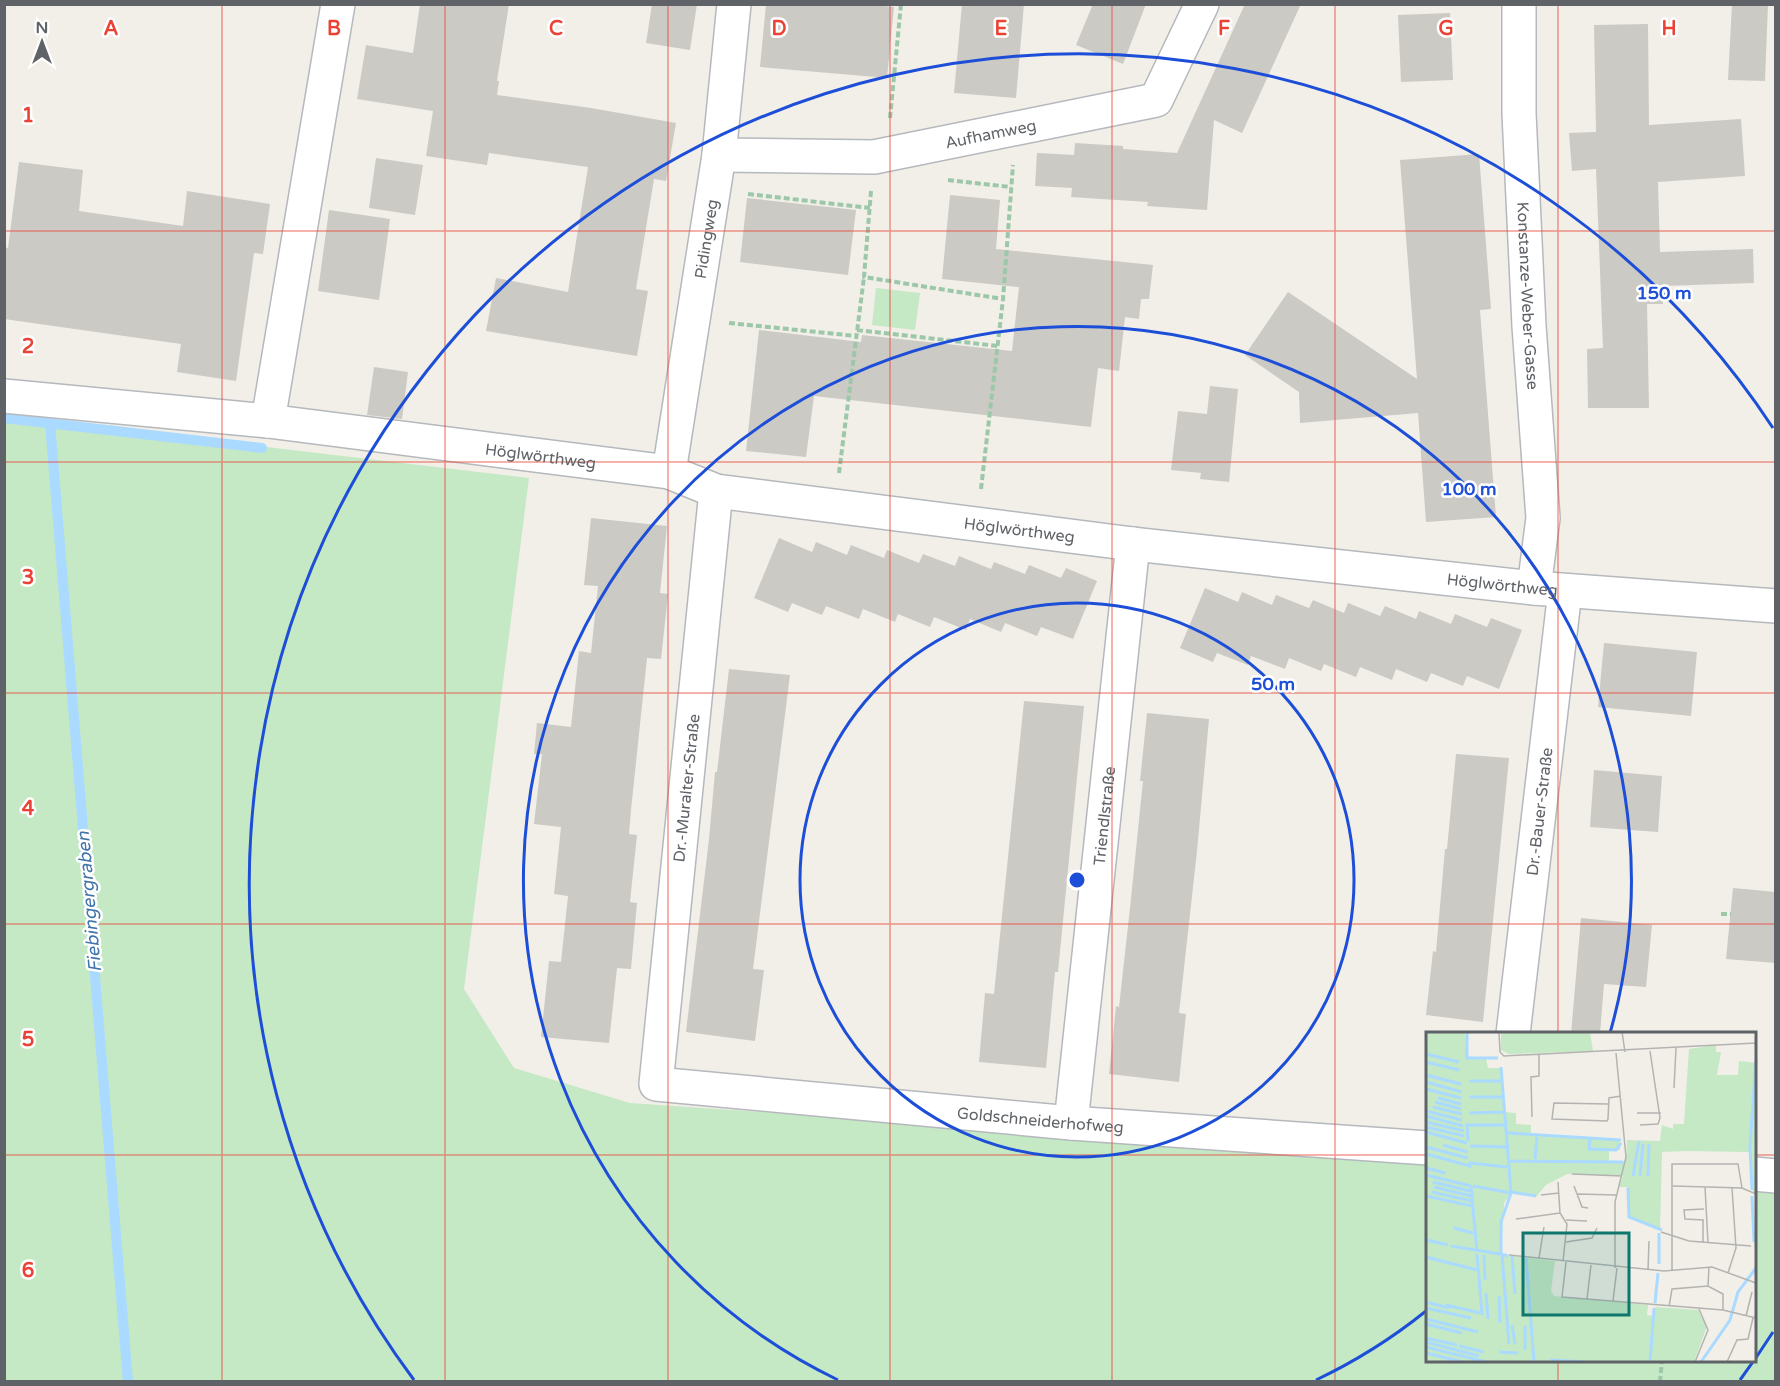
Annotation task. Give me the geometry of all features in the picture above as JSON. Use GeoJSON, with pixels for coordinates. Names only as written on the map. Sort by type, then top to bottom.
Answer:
{"type":"FeatureCollection","features":[{"type":"Feature","properties":{"kind":"street"},"geometry":{"type":"LineString","coordinates":[[268,421],[338,4]]}},
{"type":"Feature","properties":{"kind":"street","name":"Pidingweg"},"geometry":{"type":"LineString","coordinates":[[669,472],[719,155],[734,4]]}},
{"type":"Feature","properties":{"kind":"street","name":"Aufhamweg"},"geometry":{"type":"LineString","coordinates":[[719,155],[880,156],[1156,100],[1202,4]]}},
{"type":"Feature","properties":{"kind":"street","name":"Konstanze-Weber-Gasse"},"geometry":{"type":"LineString","coordinates":[[1519,4],[1519,113],[1529,326],[1550,590]]}},
{"type":"Feature","properties":{"kind":"street","name":"Höglwörthweg"},"geometry":{"type":"LineString","coordinates":[[4,396],[268,421],[669,472],[716,491],[1133,544],[1550,590],[1776,606]]}},
{"type":"Feature","properties":{"kind":"street","name":"Dr.-Muralter-Straße"},"geometry":{"type":"LineString","coordinates":[[656,1084],[716,491]]}},
{"type":"Feature","properties":{"kind":"street","name":"Triendlstraße"},"geometry":{"type":"LineString","coordinates":[[1071,1123],[1133,544]]}},
{"type":"Feature","properties":{"kind":"street","name":"Dr.-Bauer-Straße"},"geometry":{"type":"LineString","coordinates":[[1513,1032],[1550,590]]}},
{"type":"Feature","properties":{"kind":"street","name":"Goldschneiderhofweg"},"geometry":{"type":"LineString","coordinates":[[656,1084],[1071,1123],[1426,1148]]}},
{"type":"Feature","properties":{"kind":"street"},"geometry":{"type":"LineString","coordinates":[[1756,1174],[1776,1176]]}},
{"type":"Feature","properties":{"kind":"path"},"geometry":{"type":"LineString","coordinates":[[834,506],[864,277],[870,208],[880,156],[901,4]]}},
{"type":"Feature","properties":{"kind":"path"},"geometry":{"type":"LineString","coordinates":[[977,524],[1003,299],[1015,128]]}},
{"type":"Feature","properties":{"kind":"path"},"geometry":{"type":"LineString","coordinates":[[747,194],[870,208]]}},
{"type":"Feature","properties":{"kind":"path"},"geometry":{"type":"LineString","coordinates":[[864,277],[1003,299]]}},
{"type":"Feature","properties":{"kind":"path"},"geometry":{"type":"LineString","coordinates":[[720,321],[856,336]]}},
{"type":"Feature","properties":{"kind":"path"},"geometry":{"type":"LineString","coordinates":[[857,330],[998,345]]}},
{"type":"Feature","properties":{"kind":"path"},"geometry":{"type":"LineString","coordinates":[[1721,914],[1731,914]]}},
{"type":"Feature","properties":{"kind":"path"},"geometry":{"type":"LineString","coordinates":[[1660,1382],[1662,1362]]}},
{"type":"Feature","properties":{"kind":"green space"},"geometry":{"type":"Polygon","coordinates":[[[876,288],[920,293],[915,330],[872,325],[876,288]]]}},
{"type":"Feature","properties":{"kind":"green space"},"geometry":{"type":"Polygon","coordinates":[[[5,416],[529,478],[464,989],[514,1068],[630,1103],[1426,1158],[1426,1362],[1756,1362],[1756,1186],[1775,1188],[1775,1381],[5,1382],[5,416]]]}},
{"type":"Feature","properties":{"kind":"building"},"geometry":{"type":"Polygon","coordinates":[[[420,4],[509,4],[497,81],[499,81],[497,95],[676,123],[666,181],[654,179],[636,289],[648,291],[637,356],[486,331],[496,278],[568,292],[588,167],[489,153],[487,165],[426,156],[433,111],[357,99],[366,45],[413,53],[420,4]]]}},
{"type":"Feature","properties":{"kind":"building"},"geometry":{"type":"Polygon","coordinates":[[[652,4],[697,4],[690,50],[646,43],[652,4]]]}},
{"type":"Feature","properties":{"kind":"building"},"geometry":{"type":"Polygon","coordinates":[[[766,4],[866,4],[894,7],[887,78],[760,67],[766,4]]]}},
{"type":"Feature","properties":{"kind":"building"},"geometry":{"type":"Polygon","coordinates":[[[962,4],[1024,4],[1016,98],[954,93],[962,4]]]}},
{"type":"Feature","properties":{"kind":"building"},"geometry":{"type":"Polygon","coordinates":[[[1093,4],[1146,4],[1123,64],[1076,45],[1093,4]]]}},
{"type":"Feature","properties":{"kind":"building"},"geometry":{"type":"Polygon","coordinates":[[[1245,4],[1301,4],[1242,133],[1214,120],[1207,210],[1147,206],[1148,202],[1071,197],[1072,188],[1035,186],[1037,153],[1074,155],[1075,143],[1177,153],[1245,4]]]}},
{"type":"Feature","properties":{"kind":"building"},"geometry":{"type":"Polygon","coordinates":[[[1732,4],[1768,4],[1765,81],[1728,80],[1732,4]]]}},
{"type":"Feature","properties":{"kind":"building"},"geometry":{"type":"Polygon","coordinates":[[[1450,13],[1453,80],[1401,82],[1398,15],[1450,13]]]}},
{"type":"Feature","properties":{"kind":"building"},"geometry":{"type":"Polygon","coordinates":[[[1648,24],[1649,125],[1741,119],[1745,176],[1658,182],[1660,252],[1753,249],[1754,283],[1662,286],[1663,304],[1647,304],[1649,408],[1588,408],[1587,349],[1603,348],[1596,169],[1572,171],[1569,133],[1596,132],[1594,25],[1648,24]]]}},
{"type":"Feature","properties":{"kind":"building"},"geometry":{"type":"Polygon","coordinates":[[[1479,154],[1491,309],[1480,310],[1496,517],[1426,522],[1418,413],[1300,423],[1299,392],[1245,355],[1288,292],[1417,379],[1400,160],[1479,154]]]}},
{"type":"Feature","properties":{"kind":"building"},"geometry":{"type":"Polygon","coordinates":[[[376,158],[423,165],[415,215],[369,208],[376,158]]]}},
{"type":"Feature","properties":{"kind":"building"},"geometry":{"type":"Polygon","coordinates":[[[19,162],[83,170],[79,211],[183,226],[187,191],[270,204],[263,254],[254,253],[236,381],[177,372],[181,344],[4,319],[4,247],[8,248],[19,162]]]}},
{"type":"Feature","properties":{"kind":"building"},"geometry":{"type":"Polygon","coordinates":[[[950,195],[1000,200],[996,249],[1153,265],[1149,299],[1141,299],[1139,319],[1125,317],[1119,371],[1098,368],[1091,427],[814,396],[806,457],[746,451],[759,330],[861,342],[862,335],[1012,351],[1019,287],[942,279],[950,195]]]}},
{"type":"Feature","properties":{"kind":"building"},"geometry":{"type":"Polygon","coordinates":[[[747,198],[856,210],[848,275],[740,262],[747,198]]]}},
{"type":"Feature","properties":{"kind":"building"},"geometry":{"type":"Polygon","coordinates":[[[329,210],[390,219],[379,300],[318,291],[329,210]]]}},
{"type":"Feature","properties":{"kind":"building"},"geometry":{"type":"Polygon","coordinates":[[[374,367],[408,372],[402,419],[367,415],[374,367]]]}},
{"type":"Feature","properties":{"kind":"building"},"geometry":{"type":"Polygon","coordinates":[[[1210,386],[1238,389],[1229,482],[1200,479],[1201,473],[1171,470],[1178,411],[1207,414],[1210,386]]]}},
{"type":"Feature","properties":{"kind":"building"},"geometry":{"type":"Polygon","coordinates":[[[591,518],[667,526],[660,593],[668,594],[661,659],[647,658],[629,834],[637,835],[630,902],[637,903],[631,969],[617,968],[609,1043],[541,1037],[549,961],[561,962],[568,896],[554,894],[561,827],[534,824],[542,754],[534,754],[537,723],[571,727],[579,651],[591,653],[598,586],[584,585],[591,518]]]}},
{"type":"Feature","properties":{"kind":"building"},"geometry":{"type":"Polygon","coordinates":[[[779,538],[812,552],[816,542],[847,555],[851,545],[884,558],[887,550],[919,563],[923,554],[955,566],[959,556],[991,569],[994,562],[1025,574],[1029,565],[1061,578],[1066,568],[1097,581],[1073,639],[1041,627],[1037,636],[1005,623],[1001,632],[970,619],[966,630],[934,617],[930,627],[898,614],[895,622],[863,609],[859,619],[826,606],[822,615],[792,603],[788,612],[754,598],[779,538]]]}},
{"type":"Feature","properties":{"kind":"building"},"geometry":{"type":"Polygon","coordinates":[[[1205,588],[1238,602],[1242,592],[1272,605],[1276,595],[1309,608],[1313,600],[1344,613],[1348,603],[1380,616],[1385,606],[1416,619],[1419,611],[1451,624],[1455,614],[1487,627],[1491,618],[1522,630],[1499,689],[1467,676],[1463,686],[1431,673],[1427,682],[1396,669],[1392,680],[1360,667],[1356,677],[1324,664],[1321,671],[1289,658],[1285,669],[1251,656],[1248,665],[1217,653],[1213,662],[1180,648],[1205,588]]]}},
{"type":"Feature","properties":{"kind":"building"},"geometry":{"type":"Polygon","coordinates":[[[1604,643],[1697,652],[1691,716],[1598,707],[1604,643]]]}},
{"type":"Feature","properties":{"kind":"building"},"geometry":{"type":"Polygon","coordinates":[[[729,669],[790,675],[753,969],[764,970],[755,1041],[686,1032],[729,669]]]}},
{"type":"Feature","properties":{"kind":"building"},"geometry":{"type":"Polygon","coordinates":[[[1024,701],[1084,706],[1058,972],[1055,972],[1046,1068],[979,1062],[985,993],[994,994],[1024,701]]]}},
{"type":"Feature","properties":{"kind":"building"},"geometry":{"type":"Polygon","coordinates":[[[1147,713],[1209,719],[1179,1013],[1186,1014],[1179,1082],[1109,1074],[1130,908],[1143,781],[1140,781],[1147,713]]]}},
{"type":"Feature","properties":{"kind":"building"},"geometry":{"type":"Polygon","coordinates":[[[1456,754],[1509,758],[1483,1022],[1426,1015],[1433,951],[1436,952],[1456,754]]]}},
{"type":"Feature","properties":{"kind":"building"},"geometry":{"type":"Polygon","coordinates":[[[1594,770],[1662,776],[1658,832],[1590,827],[1594,770]]]}},
{"type":"Feature","properties":{"kind":"building"},"geometry":{"type":"Polygon","coordinates":[[[1733,888],[1776,892],[1776,963],[1726,959],[1733,888]]]}},
{"type":"Feature","properties":{"kind":"building"},"geometry":{"type":"Polygon","coordinates":[[[1581,918],[1652,925],[1646,987],[1604,984],[1600,1032],[1571,1032],[1581,918]]]}},
{"type":"Feature","properties":{"kind":"waterway","name":"Fiebingergraben"},"geometry":{"type":"LineString","coordinates":[[4,418],[262,448]]}},
{"type":"Feature","properties":{"kind":"waterway","name":"Fiebingergraben"},"geometry":{"type":"LineString","coordinates":[[50,423],[128,1382]]}}]}
